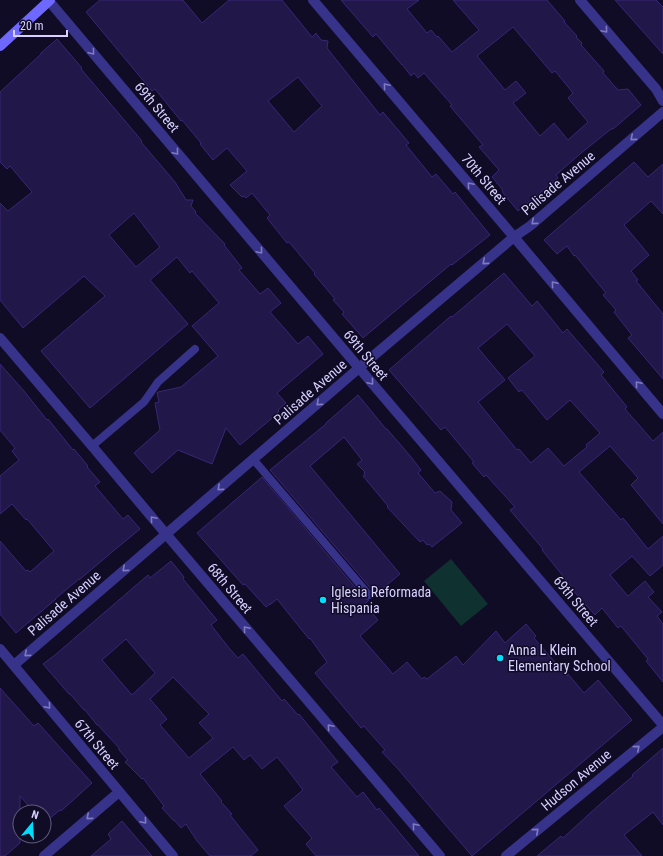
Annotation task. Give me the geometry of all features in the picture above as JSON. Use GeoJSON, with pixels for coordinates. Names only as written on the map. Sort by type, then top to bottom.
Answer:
{"type":"FeatureCollection","features":[{"type":"Feature","properties":{"kind":"street","name":"70th Street"},"geometry":{"type":"LineString","coordinates":[[313,0],[663,414]]}},
{"type":"Feature","properties":{"kind":"street"},"geometry":{"type":"LineString","coordinates":[[580,0],[656,89],[663,101]]}},
{"type":"Feature","properties":{"kind":"street"},"geometry":{"type":"LineString","coordinates":[[0,46],[49,1]]}},
{"type":"Feature","properties":{"kind":"street","name":"69th Street"},"geometry":{"type":"LineString","coordinates":[[49,1],[663,726]]}},
{"type":"Feature","properties":{"kind":"street","name":"Palisade Avenue"},"geometry":{"type":"LineString","coordinates":[[14,665],[359,368],[514,237],[530,226],[663,112]]}},
{"type":"Feature","properties":{"kind":"street","name":"68th Street"},"geometry":{"type":"LineString","coordinates":[[0,338],[440,856]]}},
{"type":"Feature","properties":{"kind":"street","name":"67th Street"},"geometry":{"type":"LineString","coordinates":[[0,649],[173,856]]}},
{"type":"Feature","properties":{"kind":"street","name":"Hudson Avenue"},"geometry":{"type":"LineString","coordinates":[[506,856],[663,726]]}},
{"type":"Feature","properties":{"kind":"street"},"geometry":{"type":"LineString","coordinates":[[44,856],[119,792]]}},
{"type":"Feature","properties":{"kind":"lane"},"geometry":{"type":"LineString","coordinates":[[92,446],[144,402],[158,382],[196,349]]}},
{"type":"Feature","properties":{"kind":"lane"},"geometry":{"type":"LineString","coordinates":[[253,459],[369,595]]}},
{"type":"Feature","properties":{"kind":"green space"},"geometry":{"type":"Polygon","coordinates":[[[451,559],[488,604],[461,626],[424,581],[451,559]]]}},
{"type":"Feature","properties":{"kind":"building"},"geometry":{"type":"Polygon","coordinates":[[[100,0],[183,0],[202,23],[229,0],[282,0],[312,37],[316,33],[321,40],[328,41],[327,48],[380,115],[383,112],[409,143],[406,145],[432,177],[436,174],[453,194],[455,192],[490,235],[452,265],[451,264],[363,338],[342,314],[344,312],[333,300],[335,299],[314,274],[315,273],[289,242],[287,243],[267,218],[270,215],[252,193],[246,198],[244,196],[242,197],[230,185],[247,171],[227,148],[213,160],[182,120],[181,121],[155,89],[152,91],[86,12],[100,0]],[[298,77],[268,101],[294,132],[322,106],[298,77]]]}},
{"type":"Feature","properties":{"kind":"building"},"geometry":{"type":"Polygon","coordinates":[[[341,0],[419,0],[407,9],[427,33],[431,30],[452,52],[479,30],[453,0],[547,0],[577,36],[576,37],[582,43],[581,45],[604,71],[603,73],[618,90],[628,89],[641,105],[580,154],[556,175],[558,178],[518,211],[492,177],[499,170],[479,147],[483,145],[450,106],[452,105],[424,73],[418,78],[414,73],[411,76],[376,34],[373,37],[341,0]],[[513,27],[477,56],[505,90],[516,81],[526,93],[513,103],[540,136],[554,123],[568,140],[588,122],[568,98],[573,93],[555,71],[552,73],[513,27]]]}},
{"type":"Feature","properties":{"kind":"building"},"geometry":{"type":"Polygon","coordinates":[[[615,0],[656,0],[663,7],[663,54],[615,0]]]}},
{"type":"Feature","properties":{"kind":"building"},"geometry":{"type":"Polygon","coordinates":[[[57,39],[175,182],[186,200],[193,200],[191,206],[196,212],[195,213],[225,244],[224,245],[242,268],[239,270],[260,294],[268,288],[281,303],[270,312],[298,344],[308,336],[323,354],[277,393],[286,403],[271,419],[240,445],[226,428],[212,464],[178,450],[152,473],[134,453],[160,430],[155,403],[159,402],[157,393],[181,387],[218,356],[192,326],[219,303],[192,271],[190,273],[177,257],[150,280],[188,324],[90,408],[41,351],[105,296],[84,276],[23,328],[0,300],[0,203],[8,211],[32,192],[10,166],[7,169],[0,162],[0,92],[57,39]],[[134,213],[109,235],[136,267],[160,247],[134,213]]]}},
{"type":"Feature","properties":{"kind":"building"},"geometry":{"type":"Polygon","coordinates":[[[634,162],[648,177],[663,164],[663,214],[651,201],[624,225],[649,255],[631,271],[638,280],[636,281],[663,314],[663,379],[628,338],[632,335],[614,312],[616,310],[603,295],[606,293],[575,255],[574,256],[567,246],[557,254],[544,240],[634,162]]]}},
{"type":"Feature","properties":{"kind":"building"},"geometry":{"type":"Polygon","coordinates":[[[504,273],[532,306],[537,301],[563,333],[567,329],[604,372],[601,375],[627,407],[625,409],[653,441],[663,432],[663,524],[631,485],[638,478],[610,446],[579,472],[621,520],[623,518],[648,549],[663,536],[663,565],[650,576],[632,556],[610,575],[628,596],[645,581],[654,592],[648,597],[662,612],[657,616],[663,624],[663,682],[646,661],[648,659],[621,626],[618,628],[602,608],[595,615],[570,587],[571,586],[542,550],[543,549],[510,510],[515,507],[486,475],[484,477],[472,463],[474,462],[445,427],[441,430],[389,370],[451,316],[452,317],[504,273]],[[507,324],[478,348],[505,380],[478,402],[517,450],[519,449],[531,463],[548,448],[564,466],[587,447],[586,445],[600,433],[570,400],[547,420],[522,390],[519,392],[508,378],[535,356],[507,324]]]}},
{"type":"Feature","properties":{"kind":"building"},"geometry":{"type":"Polygon","coordinates":[[[0,364],[88,466],[87,467],[100,482],[95,486],[123,519],[128,515],[140,529],[16,633],[0,614],[0,541],[26,571],[28,570],[30,572],[54,551],[12,504],[0,514],[0,476],[19,460],[12,451],[15,448],[0,430],[0,364]]]}},
{"type":"Feature","properties":{"kind":"building"},"geometry":{"type":"Polygon","coordinates":[[[358,395],[411,457],[421,470],[418,473],[435,493],[440,491],[452,502],[451,510],[462,523],[432,547],[429,544],[427,545],[423,540],[420,542],[387,507],[388,506],[363,476],[365,475],[365,472],[357,464],[362,460],[344,437],[310,466],[400,574],[374,596],[373,591],[270,470],[326,424],[358,395]]]}},
{"type":"Feature","properties":{"kind":"building"},"geometry":{"type":"Polygon","coordinates":[[[262,477],[365,599],[369,600],[365,604],[378,620],[360,636],[393,674],[407,662],[422,679],[424,677],[427,679],[456,656],[463,665],[496,631],[505,643],[526,624],[536,636],[534,638],[584,693],[598,680],[632,720],[472,856],[382,752],[385,750],[364,726],[361,728],[315,673],[327,662],[310,638],[309,639],[277,599],[266,607],[245,584],[243,585],[197,533],[262,477]]]}},
{"type":"Feature","properties":{"kind":"building"},"geometry":{"type":"Polygon","coordinates":[[[171,561],[184,577],[183,579],[217,620],[211,625],[229,648],[238,658],[243,654],[282,701],[284,699],[298,715],[299,714],[338,762],[331,767],[357,797],[363,792],[377,810],[379,808],[419,856],[316,856],[306,844],[312,838],[284,806],[303,790],[277,757],[262,769],[250,755],[244,760],[233,747],[200,774],[258,850],[251,856],[210,856],[197,841],[186,824],[181,828],[173,820],[162,808],[164,806],[143,778],[142,779],[125,762],[128,760],[119,748],[43,664],[148,575],[150,578],[171,561]],[[126,639],[102,660],[132,695],[155,673],[126,639]],[[173,677],[150,699],[167,719],[160,725],[189,758],[213,738],[199,723],[209,714],[173,677]]]}},
{"type":"Feature","properties":{"kind":"building"},"geometry":{"type":"Polygon","coordinates":[[[0,688],[34,726],[38,723],[92,783],[61,811],[60,810],[52,816],[52,804],[27,804],[20,796],[20,804],[12,804],[12,844],[19,844],[5,856],[0,856],[0,688]]]}},
{"type":"Feature","properties":{"kind":"building"},"geometry":{"type":"Polygon","coordinates":[[[663,748],[663,825],[653,812],[624,835],[642,856],[537,856],[561,836],[563,838],[663,748]]]}},
{"type":"Feature","properties":{"kind":"building"},"geometry":{"type":"Polygon","coordinates":[[[122,821],[152,856],[91,856],[111,839],[108,834],[122,821]]]}},
{"type":"Feature","properties":{"kind":"place","name":"Iglesia Reformada Hispania"},"geometry":{"type":"Point","coordinates":[323,600]}},
{"type":"Feature","properties":{"kind":"place","name":"Anna L Klein Elementary School"},"geometry":{"type":"Point","coordinates":[500,658]}}]}
